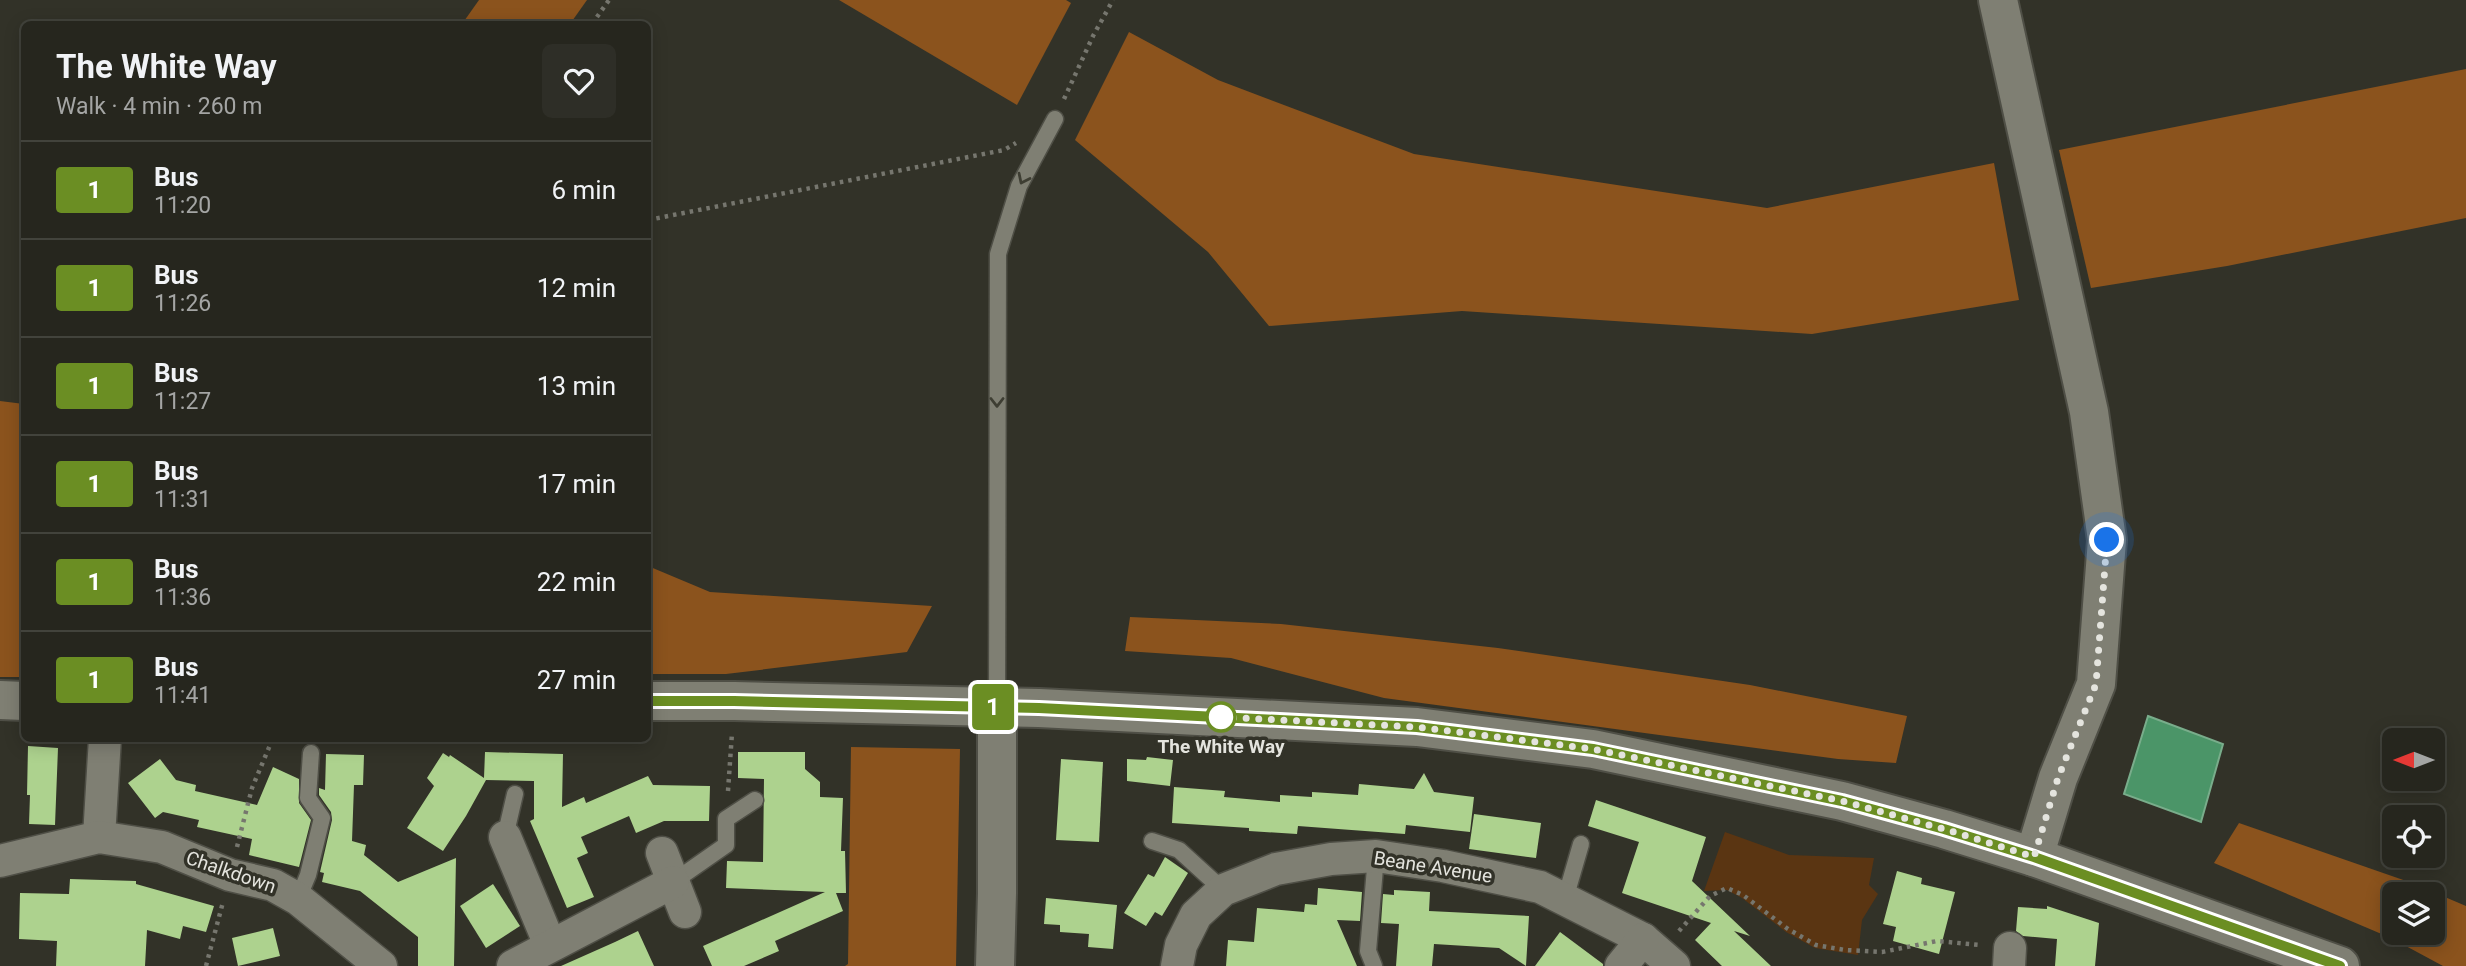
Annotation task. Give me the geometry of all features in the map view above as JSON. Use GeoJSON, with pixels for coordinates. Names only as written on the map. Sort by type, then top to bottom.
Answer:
{"type":"FeatureCollection","features":[{"type":"Feature","properties":{"kind":"street"},"geometry":{"type":"LineString","coordinates":[[1998,0],[2089,412],[2107,540],[2096,684],[2058,778],[2034,857]]}},
{"type":"Feature","properties":{"kind":"street"},"geometry":{"type":"LineString","coordinates":[[0,700],[21,701]]}},
{"type":"Feature","properties":{"kind":"street"},"geometry":{"type":"LineString","coordinates":[[651,701],[997,707],[1417,727],[1593,749],[1842,801],[1944,829],[2034,857],[2340,966]]}},
{"type":"Feature","properties":{"kind":"street"},"geometry":{"type":"LineString","coordinates":[[995,966],[997,707]]}},
{"type":"Feature","properties":{"kind":"street"},"geometry":{"type":"LineString","coordinates":[[99,836],[105,742]]}},
{"type":"Feature","properties":{"kind":"street","name":"Chalkdown"},"geometry":{"type":"LineString","coordinates":[[0,862],[99,836],[162,847],[230,875],[273,885],[298,899],[381,966]]}},
{"type":"Feature","properties":{"kind":"street"},"geometry":{"type":"LineString","coordinates":[[501,846],[550,945]]}},
{"type":"Feature","properties":{"kind":"street","name":"Beane Avenue"},"geometry":{"type":"LineString","coordinates":[[1177,966],[1181,945],[1196,915],[1223,890],[1276,869],[1331,859],[1376,856],[1443,866],[1539,887],[1659,953]]}},
{"type":"Feature","properties":{"kind":"street"},"geometry":{"type":"LineString","coordinates":[[513,966],[550,945],[667,868],[685,912]]}},
{"type":"Feature","properties":{"kind":"street"},"geometry":{"type":"LineString","coordinates":[[1621,966],[1659,953]]}},
{"type":"Feature","properties":{"kind":"lane"},"geometry":{"type":"LineString","coordinates":[[997,707],[998,254],[1019,186],[1055,119]]}},
{"type":"Feature","properties":{"kind":"lane"},"geometry":{"type":"LineString","coordinates":[[298,899],[308,875],[322,818],[308,798],[311,753]]}},
{"type":"Feature","properties":{"kind":"lane"},"geometry":{"type":"LineString","coordinates":[[501,846],[515,794]]}},
{"type":"Feature","properties":{"kind":"lane"},"geometry":{"type":"LineString","coordinates":[[667,868],[726,845],[726,818],[755,800]]}},
{"type":"Feature","properties":{"kind":"lane"},"geometry":{"type":"LineString","coordinates":[[1152,841],[1179,849],[1223,890]]}},
{"type":"Feature","properties":{"kind":"lane"},"geometry":{"type":"LineString","coordinates":[[1565,900],[1581,844]]}},
{"type":"Feature","properties":{"kind":"lane"},"geometry":{"type":"LineString","coordinates":[[1374,966],[1368,951],[1376,856]]}},
{"type":"Feature","properties":{"kind":"path"},"geometry":{"type":"LineString","coordinates":[[595,21],[609,0]]}},
{"type":"Feature","properties":{"kind":"path"},"geometry":{"type":"LineString","coordinates":[[651,219],[1004,150],[1055,119],[1093,36],[1114,0]]}},
{"type":"Feature","properties":{"kind":"path"},"geometry":{"type":"LineString","coordinates":[[726,818],[734,701]]}},
{"type":"Feature","properties":{"kind":"path"},"geometry":{"type":"LineString","coordinates":[[1659,953],[1710,896],[1727,888],[1743,895],[1788,929],[1816,945],[1882,952],[1937,941],[2009,957]]}},
{"type":"Feature","properties":{"kind":"shaded area"},"geometry":{"type":"Polygon","coordinates":[[[479,0],[587,0],[572,21],[464,21],[479,0]]]}},
{"type":"Feature","properties":{"kind":"shaded area"},"geometry":{"type":"Polygon","coordinates":[[[839,0],[1066,0],[1071,3],[1017,105],[839,0]]]}},
{"type":"Feature","properties":{"kind":"shaded area"},"geometry":{"type":"Polygon","coordinates":[[[1129,32],[1218,80],[1414,154],[1767,208],[1994,163],[2019,300],[1812,334],[1462,311],[1269,326],[1208,252],[1075,140],[1129,32]]]}},
{"type":"Feature","properties":{"kind":"shaded area"},"geometry":{"type":"Polygon","coordinates":[[[2466,69],[2466,218],[2227,266],[2091,288],[2059,150],[2466,69]]]}},
{"type":"Feature","properties":{"kind":"shaded area"},"geometry":{"type":"Polygon","coordinates":[[[0,401],[21,404],[21,677],[0,677],[0,401]]]}},
{"type":"Feature","properties":{"kind":"shaded area"},"geometry":{"type":"Polygon","coordinates":[[[651,567],[710,592],[932,606],[907,652],[726,674],[651,674],[651,567]]]}},
{"type":"Feature","properties":{"kind":"shaded area"},"geometry":{"type":"Polygon","coordinates":[[[1130,617],[1281,624],[1498,648],[1750,685],[1907,716],[1896,763],[1838,759],[1384,698],[1231,658],[1125,651],[1130,617]]]}},
{"type":"Feature","properties":{"kind":"shaded area"},"geometry":{"type":"Polygon","coordinates":[[[2148,716],[2223,744],[2201,822],[2124,794],[2148,716]]]}},
{"type":"Feature","properties":{"kind":"shaded area"},"geometry":{"type":"Polygon","coordinates":[[[851,747],[960,749],[956,966],[845,966],[848,964],[851,747]]]}},
{"type":"Feature","properties":{"kind":"shaded area"},"geometry":{"type":"Polygon","coordinates":[[[2239,823],[2409,882],[2382,882],[2382,934],[2214,863],[2239,823]]]}},
{"type":"Feature","properties":{"kind":"shaded area"},"geometry":{"type":"Polygon","coordinates":[[[1725,832],[1789,855],[1874,858],[1869,885],[1878,894],[1862,920],[1858,955],[1815,948],[1786,932],[1742,898],[1727,890],[1704,891],[1725,832]]]}},
{"type":"Feature","properties":{"kind":"shaded area"},"geometry":{"type":"Polygon","coordinates":[[[2445,897],[2466,906],[2466,966],[2443,966],[2404,945],[2445,945],[2445,897]]]}},
{"type":"Feature","properties":{"kind":"building"},"geometry":{"type":"Polygon","coordinates":[[[28,746],[58,748],[55,825],[29,824],[28,746]]]}},
{"type":"Feature","properties":{"kind":"building"},"geometry":{"type":"Polygon","coordinates":[[[485,752],[563,754],[562,807],[584,797],[586,803],[648,776],[653,785],[710,786],[709,821],[664,821],[636,833],[629,816],[581,837],[588,853],[577,858],[594,897],[567,908],[530,821],[534,819],[534,781],[486,780],[443,851],[407,828],[434,786],[427,778],[443,753],[484,778],[485,752]]]}},
{"type":"Feature","properties":{"kind":"building"},"geometry":{"type":"Polygon","coordinates":[[[738,752],[805,752],[805,769],[820,782],[820,797],[843,798],[841,851],[845,851],[846,893],[836,893],[843,911],[775,941],[779,951],[744,966],[712,966],[703,946],[825,892],[726,888],[727,861],[763,862],[764,779],[738,778],[738,752]]]}},
{"type":"Feature","properties":{"kind":"building"},"geometry":{"type":"Polygon","coordinates":[[[326,754],[364,755],[363,785],[354,785],[352,841],[366,845],[364,855],[398,882],[456,858],[454,966],[418,966],[418,937],[360,891],[322,882],[324,873],[320,872],[332,820],[331,812],[319,795],[319,788],[325,790],[326,754]]]}},
{"type":"Feature","properties":{"kind":"building"},"geometry":{"type":"Polygon","coordinates":[[[1147,757],[1173,760],[1170,786],[1127,781],[1127,759],[1146,760],[1147,757]]]}},
{"type":"Feature","properties":{"kind":"building"},"geometry":{"type":"Polygon","coordinates":[[[160,759],[176,780],[196,785],[195,791],[257,805],[273,767],[299,779],[299,803],[311,820],[299,867],[249,855],[252,839],[197,827],[199,820],[163,812],[155,818],[128,783],[160,759]]]}},
{"type":"Feature","properties":{"kind":"building"},"geometry":{"type":"Polygon","coordinates":[[[1061,759],[1103,762],[1099,842],[1056,840],[1061,759]]]}},
{"type":"Feature","properties":{"kind":"building"},"geometry":{"type":"Polygon","coordinates":[[[1424,773],[1434,792],[1474,797],[1470,832],[1406,825],[1405,834],[1298,826],[1297,834],[1172,823],[1174,787],[1225,791],[1224,797],[1280,802],[1280,795],[1312,797],[1312,792],[1358,795],[1359,784],[1414,789],[1424,773]]]}},
{"type":"Feature","properties":{"kind":"building"},"geometry":{"type":"Polygon","coordinates":[[[1596,800],[1706,837],[1692,881],[1750,936],[1734,931],[1771,966],[1722,966],[1695,940],[1711,923],[1622,893],[1639,842],[1588,826],[1596,800]]]}},
{"type":"Feature","properties":{"kind":"building"},"geometry":{"type":"Polygon","coordinates":[[[1474,814],[1541,823],[1536,858],[1469,849],[1474,814]]]}},
{"type":"Feature","properties":{"kind":"building"},"geometry":{"type":"Polygon","coordinates":[[[1165,857],[1188,873],[1162,916],[1155,912],[1146,926],[1124,913],[1148,874],[1154,877],[1165,857]]]}},
{"type":"Feature","properties":{"kind":"building"},"geometry":{"type":"Polygon","coordinates":[[[1897,871],[1922,878],[1921,884],[1955,892],[1939,954],[1893,941],[1896,927],[1883,924],[1897,871]]]}},
{"type":"Feature","properties":{"kind":"building"},"geometry":{"type":"Polygon","coordinates":[[[70,879],[136,881],[136,884],[214,906],[206,932],[183,926],[180,939],[147,930],[145,966],[56,966],[57,941],[19,939],[20,893],[69,894],[70,879]]]}},
{"type":"Feature","properties":{"kind":"building"},"geometry":{"type":"Polygon","coordinates":[[[493,884],[520,926],[486,948],[460,906],[493,884]]]}},
{"type":"Feature","properties":{"kind":"building"},"geometry":{"type":"Polygon","coordinates":[[[1318,888],[1362,892],[1360,921],[1337,920],[1357,966],[1226,966],[1228,940],[1254,942],[1257,908],[1304,912],[1305,904],[1317,905],[1318,888]]]}},
{"type":"Feature","properties":{"kind":"building"},"geometry":{"type":"Polygon","coordinates":[[[1394,890],[1430,892],[1429,911],[1529,916],[1526,966],[1499,948],[1434,944],[1432,966],[1396,966],[1399,924],[1381,923],[1383,894],[1394,895],[1394,890]]]}},
{"type":"Feature","properties":{"kind":"building"},"geometry":{"type":"Polygon","coordinates":[[[1046,898],[1117,905],[1113,949],[1088,947],[1089,934],[1060,932],[1060,925],[1044,924],[1046,898]]]}},
{"type":"Feature","properties":{"kind":"building"},"geometry":{"type":"Polygon","coordinates":[[[2047,906],[2099,923],[2095,966],[2055,966],[2057,939],[2023,936],[2016,931],[2018,907],[2047,909],[2047,906]]]}},
{"type":"Feature","properties":{"kind":"building"},"geometry":{"type":"Polygon","coordinates":[[[273,928],[280,956],[238,966],[232,938],[273,928]]]}},
{"type":"Feature","properties":{"kind":"building"},"geometry":{"type":"Polygon","coordinates":[[[638,931],[654,966],[561,966],[615,942],[638,931]]]}},
{"type":"Feature","properties":{"kind":"building"},"geometry":{"type":"Polygon","coordinates":[[[1560,932],[1603,964],[1603,966],[1535,966],[1560,932]]]}},
{"type":"Feature","properties":{"kind":"bus line","name":"1"},"geometry":{"type":"LineString","coordinates":[[651,701],[1039,708],[1417,727],[1593,749],[1842,801],[1944,829],[2034,857],[2340,966]]}},
{"type":"Feature","properties":{"kind":"place","name":"The White Way"},"geometry":{"type":"Point","coordinates":[1221,717]}},
{"type":"Feature","properties":{"kind":"route"},"geometry":{"type":"LineString","coordinates":[[1221,717],[1417,727],[1593,749],[1842,801],[2034,857],[2058,778],[2096,684],[2107,540]]}}]}
